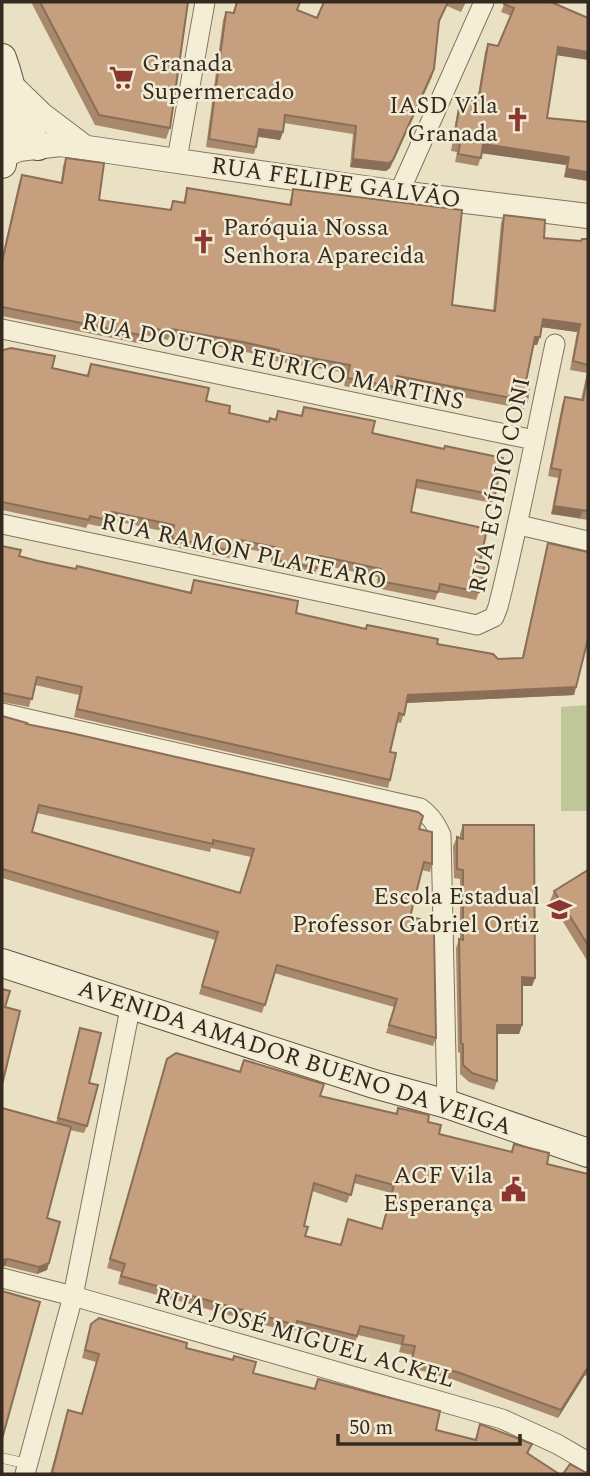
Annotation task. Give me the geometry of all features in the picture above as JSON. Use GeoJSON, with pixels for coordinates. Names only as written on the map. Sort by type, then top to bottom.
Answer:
{"type":"FeatureCollection","features":[{"type":"Feature","properties":{"kind":"main road"},"geometry":{"type":"LineString","coordinates":[[2,58],[16,111],[37,146]]}},
{"type":"Feature","properties":{"kind":"main road"},"geometry":{"type":"LineString","coordinates":[[3,160],[11,107],[11,85]]}},
{"type":"Feature","properties":{"kind":"main road","name":"AVENIDA AMADOR BUENO DA VEIGA"},"geometry":{"type":"LineString","coordinates":[[2,963],[374,1084],[447,1104],[588,1153]]}},
{"type":"Feature","properties":{"kind":"street"},"geometry":{"type":"LineString","coordinates":[[177,159],[205,2]]}},
{"type":"Feature","properties":{"kind":"street"},"geometry":{"type":"LineString","coordinates":[[399,193],[484,2]]}},
{"type":"Feature","properties":{"kind":"street","name":"RUA FELIPE GALVÃO"},"geometry":{"type":"LineString","coordinates":[[11,85],[42,115],[83,146]]}},
{"type":"Feature","properties":{"kind":"street","name":"RUA FELIPE GALVÃO"},"geometry":{"type":"LineString","coordinates":[[3,160],[37,146],[83,146],[399,193],[588,216]]}},
{"type":"Feature","properties":{"kind":"street","name":"RUA DOUTOR EURICO MARTINS"},"geometry":{"type":"LineString","coordinates":[[2,329],[534,440]]}},
{"type":"Feature","properties":{"kind":"street","name":"RUA EGÍDIO CONI"},"geometry":{"type":"LineString","coordinates":[[477,625],[494,617],[498,607],[519,525],[555,344]]}},
{"type":"Feature","properties":{"kind":"street","name":"RUA RAMON PLATEARO"},"geometry":{"type":"LineString","coordinates":[[2,524],[477,625]]}},
{"type":"Feature","properties":{"kind":"street"},"geometry":{"type":"LineString","coordinates":[[519,525],[588,541]]}},
{"type":"Feature","properties":{"kind":"street"},"geometry":{"type":"LineString","coordinates":[[2,713],[420,808],[428,814],[435,821],[440,835],[447,1104]]}},
{"type":"Feature","properties":{"kind":"street"},"geometry":{"type":"LineString","coordinates":[[27,1469],[73,1296],[131,1004]]}},
{"type":"Feature","properties":{"kind":"street","name":"RUA JOSÉ MIGUEL ACKEL"},"geometry":{"type":"LineString","coordinates":[[2,1278],[502,1419],[588,1462]]}},
{"type":"Feature","properties":{"kind":"lane"},"geometry":{"type":"LineString","coordinates":[[2,1458],[27,1469]]}},
{"type":"Feature","properties":{"kind":"green space"},"geometry":{"type":"Polygon","coordinates":[[[588,705],[588,811],[561,811],[561,707],[588,705]]]}},
{"type":"Feature","properties":{"kind":"building","name":"Granada Supermercado"},"geometry":{"type":"Polygon","coordinates":[[[40,2],[188,2],[170,128],[99,115],[40,2]]]}},
{"type":"Feature","properties":{"kind":"building"},"geometry":{"type":"Polygon","coordinates":[[[237,2],[300,2],[297,10],[317,18],[324,2],[448,2],[439,21],[434,69],[393,160],[389,163],[353,159],[356,126],[285,115],[283,132],[259,129],[256,147],[209,139],[226,12],[234,13],[237,2]]]}},
{"type":"Feature","properties":{"kind":"building"},"geometry":{"type":"Polygon","coordinates":[[[551,2],[588,18],[588,52],[558,47],[547,118],[588,122],[588,172],[567,169],[569,157],[483,144],[481,158],[458,154],[460,144],[453,142],[461,99],[478,102],[488,44],[498,46],[514,8],[504,4],[551,2]]]}},
{"type":"Feature","properties":{"kind":"building"},"geometry":{"type":"Polygon","coordinates":[[[66,158],[104,163],[99,200],[171,210],[173,201],[185,203],[187,188],[291,205],[293,189],[462,210],[452,305],[495,311],[504,215],[545,220],[544,238],[581,241],[588,239],[588,365],[573,361],[580,324],[543,319],[540,337],[535,337],[526,381],[530,382],[527,401],[397,376],[394,387],[347,378],[350,365],[278,352],[279,350],[243,342],[146,327],[145,336],[2,307],[2,262],[22,175],[62,183],[66,158]]]}},
{"type":"Feature","properties":{"kind":"building"},"geometry":{"type":"Polygon","coordinates":[[[11,348],[55,356],[52,368],[88,376],[91,364],[209,388],[206,401],[230,406],[229,413],[269,422],[270,418],[276,420],[278,411],[302,416],[304,407],[375,421],[372,433],[444,449],[445,446],[503,458],[495,495],[417,480],[411,512],[487,529],[480,563],[485,564],[479,592],[440,584],[438,592],[379,581],[381,569],[320,556],[317,568],[272,559],[275,547],[239,540],[237,552],[172,538],[174,525],[112,512],[111,521],[90,516],[89,520],[2,502],[2,353],[3,350],[11,348]]]}},
{"type":"Feature","properties":{"kind":"building"},"geometry":{"type":"Polygon","coordinates":[[[588,374],[588,511],[554,506],[561,470],[551,468],[565,397],[583,400],[588,374]]]}},
{"type":"Feature","properties":{"kind":"building"},"geometry":{"type":"Polygon","coordinates":[[[548,543],[588,552],[588,639],[576,687],[408,695],[404,715],[399,713],[390,752],[396,753],[390,780],[77,709],[82,687],[37,677],[32,699],[2,693],[2,546],[21,550],[19,556],[38,561],[76,569],[77,566],[191,593],[194,580],[298,601],[296,613],[366,629],[367,625],[438,639],[437,644],[493,654],[498,659],[523,658],[548,543]]]}},
{"type":"Feature","properties":{"kind":"building"},"geometry":{"type":"Polygon","coordinates":[[[2,716],[26,724],[418,812],[423,816],[419,829],[432,832],[432,864],[424,862],[410,917],[420,919],[418,928],[434,933],[436,1038],[389,1025],[397,999],[277,965],[265,1005],[202,986],[218,932],[2,869],[2,716]],[[39,805],[32,832],[240,893],[254,849],[213,840],[213,844],[39,805]]]}},
{"type":"Feature","properties":{"kind":"building"},"geometry":{"type":"Polygon","coordinates":[[[463,825],[534,825],[535,978],[522,977],[522,1025],[497,1025],[497,1081],[472,1073],[463,1065],[459,939],[463,940],[463,870],[457,869],[457,837],[463,839],[463,825]]]}},
{"type":"Feature","properties":{"kind":"building"},"geometry":{"type":"Polygon","coordinates":[[[588,870],[588,945],[554,891],[588,870]]]}},
{"type":"Feature","properties":{"kind":"building"},"geometry":{"type":"Polygon","coordinates":[[[2,989],[10,991],[5,1007],[20,1011],[2,1085],[2,989]]]}},
{"type":"Feature","properties":{"kind":"building"},"geometry":{"type":"Polygon","coordinates":[[[80,1028],[101,1033],[89,1083],[98,1085],[87,1126],[58,1118],[80,1028]]]}},
{"type":"Feature","properties":{"kind":"building"},"geometry":{"type":"Polygon","coordinates":[[[176,1053],[240,1072],[244,1060],[324,1084],[320,1096],[397,1114],[398,1108],[429,1115],[428,1122],[441,1125],[439,1134],[512,1152],[514,1144],[549,1153],[547,1164],[588,1174],[588,1367],[561,1410],[460,1373],[412,1359],[415,1346],[402,1344],[404,1336],[360,1326],[357,1336],[297,1321],[296,1325],[121,1276],[125,1264],[110,1259],[167,1059],[176,1053]],[[356,1175],[351,1195],[314,1183],[304,1226],[308,1227],[305,1236],[341,1245],[348,1219],[382,1229],[394,1185],[356,1175]]]}},
{"type":"Feature","properties":{"kind":"building"},"geometry":{"type":"Polygon","coordinates":[[[2,1108],[71,1127],[47,1218],[60,1222],[49,1263],[39,1267],[2,1260],[2,1108]]]}},
{"type":"Feature","properties":{"kind":"building"},"geometry":{"type":"Polygon","coordinates":[[[2,1291],[40,1302],[2,1439],[2,1291]]]}},
{"type":"Feature","properties":{"kind":"building"},"geometry":{"type":"Polygon","coordinates":[[[99,1318],[187,1343],[186,1348],[233,1360],[234,1356],[256,1362],[253,1373],[315,1389],[318,1379],[440,1411],[436,1430],[476,1440],[480,1424],[532,1444],[527,1453],[559,1474],[52,1473],[68,1410],[82,1414],[99,1354],[85,1350],[91,1324],[99,1318]]]}},
{"type":"Feature","properties":{"kind":"building"},"geometry":{"type":"Polygon","coordinates":[[[570,1464],[588,1474],[563,1474],[570,1464]]]}},
{"type":"Feature","properties":{"kind":"place","name":"Granada Supermercado"},"geometry":{"type":"Point","coordinates":[122,77]}},
{"type":"Feature","properties":{"kind":"place","name":"IASD Vila Granada"},"geometry":{"type":"Point","coordinates":[518,119]}},
{"type":"Feature","properties":{"kind":"place","name":"Paróquia Nossa Senhora Aparecida"},"geometry":{"type":"Point","coordinates":[203,241]}},
{"type":"Feature","properties":{"kind":"place","name":"Escola Estadual Professor Gabriel Ortiz"},"geometry":{"type":"Point","coordinates":[560,910]}},
{"type":"Feature","properties":{"kind":"place","name":"ACF Vila Esperança"},"geometry":{"type":"Point","coordinates":[513,1189]}}]}
